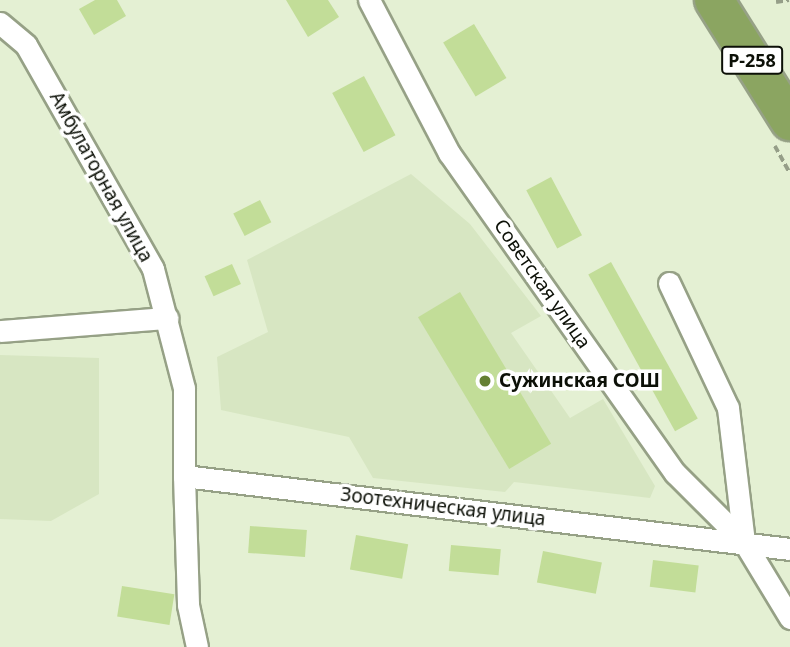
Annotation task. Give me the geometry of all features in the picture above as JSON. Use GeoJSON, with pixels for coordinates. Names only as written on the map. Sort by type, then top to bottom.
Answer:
{"type":"FeatureCollection","features":[{"type":"Feature","properties":{"kind":"highway","name":"Р-258"},"geometry":{"type":"LineString","coordinates":[[715,0],[781,131]]}},
{"type":"Feature","properties":{"kind":"street","name":"Советская улица"},"geometry":{"type":"LineString","coordinates":[[369,0],[449,153],[675,473],[744,542],[790,618]]}},
{"type":"Feature","properties":{"kind":"street","name":"Амбулаторная улица"},"geometry":{"type":"LineString","coordinates":[[0,23],[26,45],[133,229],[153,269],[184,388],[184,476]]}},
{"type":"Feature","properties":{"kind":"street"},"geometry":{"type":"LineString","coordinates":[[669,282],[728,408],[744,542]]}},
{"type":"Feature","properties":{"kind":"street"},"geometry":{"type":"LineString","coordinates":[[0,331],[167,317]]}},
{"type":"Feature","properties":{"kind":"street"},"geometry":{"type":"LineString","coordinates":[[184,476],[188,605],[197,647]]}},
{"type":"Feature","properties":{"kind":"street","name":"Зоотехническая улица"},"geometry":{"type":"LineString","coordinates":[[184,476],[790,549]]}},
{"type":"Feature","properties":{"kind":"path"},"geometry":{"type":"LineString","coordinates":[[776,2],[789,0]]}},
{"type":"Feature","properties":{"kind":"path"},"geometry":{"type":"LineString","coordinates":[[781,131],[790,173]]}},
{"type":"Feature","properties":{"kind":"shaded area"},"geometry":{"type":"Polygon","coordinates":[[[411,174],[470,224],[541,316],[511,333],[570,418],[603,399],[655,486],[650,498],[514,482],[505,492],[373,478],[349,437],[221,410],[217,357],[268,332],[247,260],[411,174]]]}},
{"type":"Feature","properties":{"kind":"shaded area"},"geometry":{"type":"Polygon","coordinates":[[[0,355],[99,358],[99,494],[51,521],[0,519],[0,355]]]}},
{"type":"Feature","properties":{"kind":"building"},"geometry":{"type":"Polygon","coordinates":[[[95,0],[117,0],[126,16],[94,35],[79,9],[95,0]]]}},
{"type":"Feature","properties":{"kind":"building"},"geometry":{"type":"Polygon","coordinates":[[[286,0],[328,0],[339,17],[308,37],[286,0]]]}},
{"type":"Feature","properties":{"kind":"building"},"geometry":{"type":"Polygon","coordinates":[[[474,24],[506,78],[476,97],[443,43],[474,24]]]}},
{"type":"Feature","properties":{"kind":"building"},"geometry":{"type":"Polygon","coordinates":[[[364,76],[395,135],[364,152],[332,93],[364,76]]]}},
{"type":"Feature","properties":{"kind":"building"},"geometry":{"type":"Polygon","coordinates":[[[551,177],[582,235],[557,248],[526,190],[551,177]]]}},
{"type":"Feature","properties":{"kind":"building"},"geometry":{"type":"Polygon","coordinates":[[[260,200],[271,222],[245,236],[233,214],[260,200]]]}},
{"type":"Feature","properties":{"kind":"building"},"geometry":{"type":"Polygon","coordinates":[[[611,262],[698,419],[675,431],[588,275],[611,262]]]}},
{"type":"Feature","properties":{"kind":"building"},"geometry":{"type":"Polygon","coordinates":[[[232,264],[241,284],[214,296],[205,276],[232,264]]]}},
{"type":"Feature","properties":{"kind":"building","name":"Сужинская СОШ"},"geometry":{"type":"Polygon","coordinates":[[[460,292],[551,444],[509,469],[418,317],[460,292]]]}},
{"type":"Feature","properties":{"kind":"building"},"geometry":{"type":"Polygon","coordinates":[[[250,526],[307,530],[305,557],[248,553],[250,526]]]}},
{"type":"Feature","properties":{"kind":"building"},"geometry":{"type":"Polygon","coordinates":[[[356,535],[408,544],[402,579],[350,569],[356,535]]]}},
{"type":"Feature","properties":{"kind":"building"},"geometry":{"type":"Polygon","coordinates":[[[451,545],[501,549],[499,575],[449,571],[451,545]]]}},
{"type":"Feature","properties":{"kind":"building"},"geometry":{"type":"Polygon","coordinates":[[[543,551],[602,562],[596,594],[537,582],[543,551]]]}},
{"type":"Feature","properties":{"kind":"building"},"geometry":{"type":"Polygon","coordinates":[[[653,560],[699,566],[695,592],[650,587],[653,560]]]}},
{"type":"Feature","properties":{"kind":"building"},"geometry":{"type":"Polygon","coordinates":[[[122,586],[174,594],[169,625],[117,617],[122,586]]]}},
{"type":"Feature","properties":{"kind":"place","name":"Сужинская СОШ"},"geometry":{"type":"Point","coordinates":[485,381]}}]}
